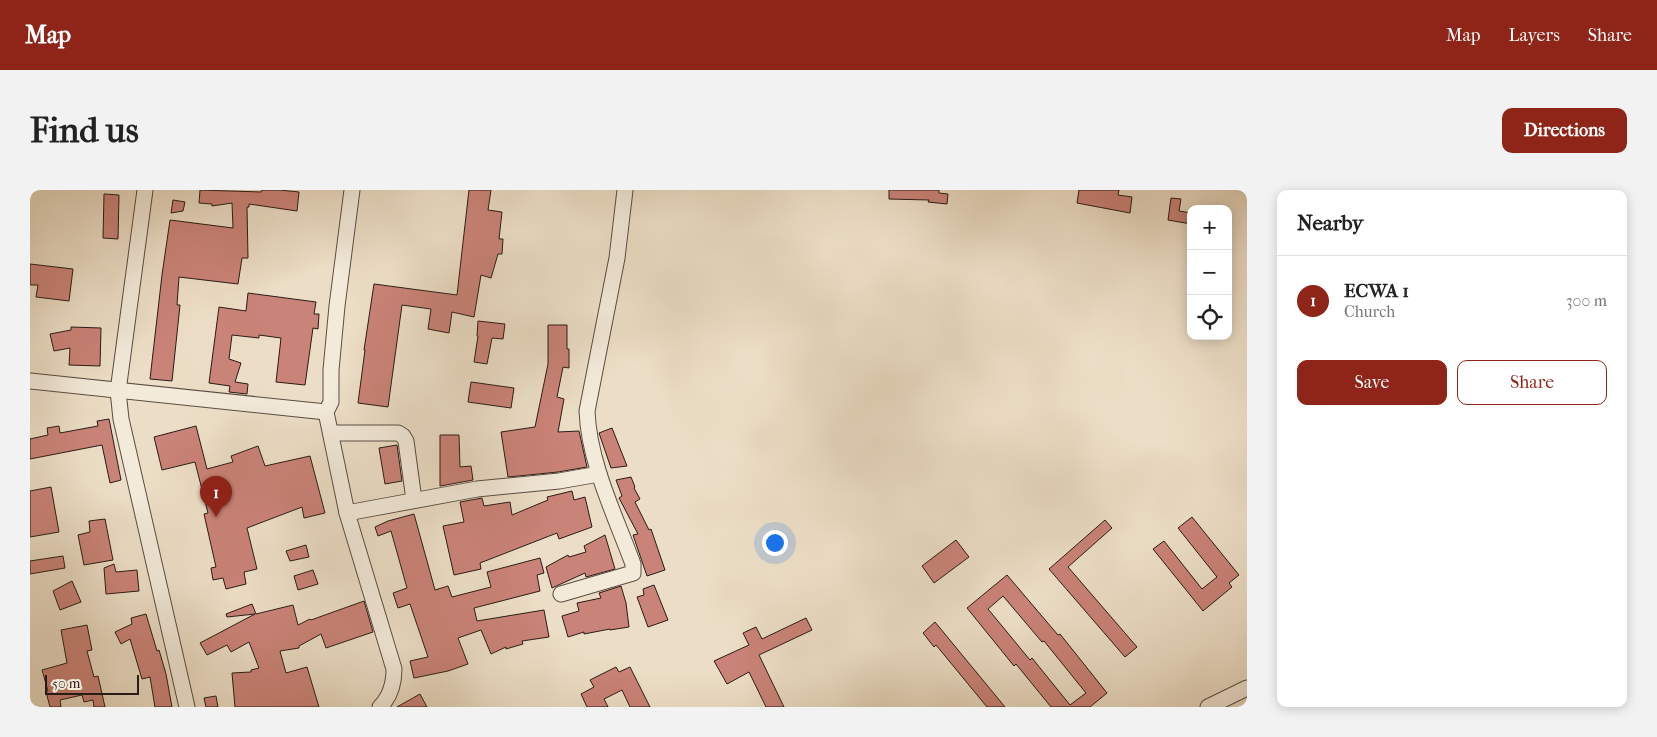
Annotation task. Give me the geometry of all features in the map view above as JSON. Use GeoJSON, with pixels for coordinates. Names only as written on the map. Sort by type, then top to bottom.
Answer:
{"type":"FeatureCollection","features":[{"type":"Feature","properties":{"kind":"street"},"geometry":{"type":"LineString","coordinates":[[145,190],[118,390],[121,419],[187,707]]}},
{"type":"Feature","properties":{"kind":"street"},"geometry":{"type":"LineString","coordinates":[[352,190],[337,306],[331,370],[331,402],[326,412],[347,513],[394,669],[394,680],[387,700],[380,707]]}},
{"type":"Feature","properties":{"kind":"street"},"geometry":{"type":"LineString","coordinates":[[561,594],[633,573],[633,564],[591,444],[587,411],[617,258],[625,190]]}},
{"type":"Feature","properties":{"kind":"street"},"geometry":{"type":"LineString","coordinates":[[30,382],[326,412]]}},
{"type":"Feature","properties":{"kind":"street"},"geometry":{"type":"LineString","coordinates":[[331,433],[398,433],[403,436],[406,441],[414,500]]}},
{"type":"Feature","properties":{"kind":"street"},"geometry":{"type":"LineString","coordinates":[[347,513],[477,489],[559,481],[600,474]]}},
{"type":"Feature","properties":{"kind":"street"},"geometry":{"type":"LineString","coordinates":[[1208,707],[1247,688]]}},
{"type":"Feature","properties":{"kind":"building"},"geometry":{"type":"Polygon","coordinates":[[[200,190],[261,192],[262,190],[280,190],[299,192],[297,211],[249,204],[249,207],[247,207],[248,258],[242,258],[238,284],[179,277],[177,305],[180,305],[172,381],[150,379],[170,220],[233,228],[232,203],[212,206],[212,204],[199,203],[200,190]]]}},
{"type":"Feature","properties":{"kind":"building"},"geometry":{"type":"Polygon","coordinates":[[[469,190],[491,190],[488,210],[502,212],[499,239],[503,239],[502,254],[498,254],[491,278],[481,275],[474,317],[452,312],[449,333],[428,329],[431,309],[402,305],[388,407],[358,403],[374,284],[457,295],[469,190]]]}},
{"type":"Feature","properties":{"kind":"building"},"geometry":{"type":"Polygon","coordinates":[[[889,190],[939,190],[939,193],[948,194],[947,204],[928,202],[929,200],[889,199],[889,190]]]}},
{"type":"Feature","properties":{"kind":"building"},"geometry":{"type":"Polygon","coordinates":[[[1079,190],[1119,190],[1118,195],[1132,197],[1130,213],[1077,203],[1079,190]]]}},
{"type":"Feature","properties":{"kind":"building"},"geometry":{"type":"Polygon","coordinates":[[[104,194],[119,195],[118,239],[103,238],[104,194]]]}},
{"type":"Feature","properties":{"kind":"building"},"geometry":{"type":"Polygon","coordinates":[[[1171,198],[1181,199],[1179,211],[1187,212],[1187,223],[1168,220],[1171,198]]]}},
{"type":"Feature","properties":{"kind":"building"},"geometry":{"type":"Polygon","coordinates":[[[173,200],[185,202],[183,211],[171,213],[173,200]]]}},
{"type":"Feature","properties":{"kind":"building"},"geometry":{"type":"Polygon","coordinates":[[[30,264],[73,269],[69,301],[36,297],[38,285],[30,285],[30,264]]]}},
{"type":"Feature","properties":{"kind":"building"},"geometry":{"type":"Polygon","coordinates":[[[248,293],[316,302],[314,314],[319,314],[318,329],[313,328],[305,385],[276,382],[281,338],[259,335],[259,338],[232,335],[229,359],[241,363],[235,382],[248,384],[247,394],[229,392],[230,386],[209,383],[219,307],[246,311],[248,293]]]}},
{"type":"Feature","properties":{"kind":"building"},"geometry":{"type":"Polygon","coordinates":[[[478,321],[505,324],[503,339],[492,338],[487,364],[474,362],[478,321]]]}},
{"type":"Feature","properties":{"kind":"building"},"geometry":{"type":"Polygon","coordinates":[[[548,325],[567,325],[569,368],[563,367],[557,397],[564,399],[558,432],[579,431],[587,467],[508,477],[501,432],[535,427],[548,364],[548,325]]]}},
{"type":"Feature","properties":{"kind":"building"},"geometry":{"type":"Polygon","coordinates":[[[71,327],[101,328],[100,366],[69,365],[70,348],[54,351],[50,334],[71,330],[71,327]]]}},
{"type":"Feature","properties":{"kind":"building"},"geometry":{"type":"Polygon","coordinates":[[[471,382],[514,388],[511,408],[468,402],[471,382]]]}},
{"type":"Feature","properties":{"kind":"building"},"geometry":{"type":"Polygon","coordinates":[[[109,419],[121,480],[110,483],[102,445],[30,459],[30,439],[48,435],[47,428],[59,426],[60,433],[98,426],[97,421],[109,419]]]}},
{"type":"Feature","properties":{"kind":"building"},"geometry":{"type":"Polygon","coordinates":[[[196,426],[207,469],[233,462],[231,456],[258,446],[265,466],[310,456],[325,513],[304,518],[302,507],[247,528],[257,569],[244,572],[246,584],[226,589],[223,578],[213,580],[211,568],[216,567],[204,514],[208,513],[195,462],[162,470],[154,437],[196,426]]]}},
{"type":"Feature","properties":{"kind":"building"},"geometry":{"type":"Polygon","coordinates":[[[612,428],[627,466],[611,468],[599,433],[612,428]]]}},
{"type":"Feature","properties":{"kind":"building"},"geometry":{"type":"Polygon","coordinates":[[[440,435],[459,435],[460,467],[471,466],[473,480],[440,486],[440,435]]]}},
{"type":"Feature","properties":{"kind":"building"},"geometry":{"type":"Polygon","coordinates":[[[397,445],[402,481],[385,484],[379,448],[397,445]]]}},
{"type":"Feature","properties":{"kind":"building"},"geometry":{"type":"Polygon","coordinates":[[[631,477],[640,499],[635,502],[649,530],[651,529],[665,570],[647,576],[633,535],[638,534],[619,498],[622,496],[616,480],[631,477]]]}},
{"type":"Feature","properties":{"kind":"building"},"geometry":{"type":"Polygon","coordinates":[[[51,487],[59,532],[30,537],[30,491],[51,487]]]}},
{"type":"Feature","properties":{"kind":"building"},"geometry":{"type":"Polygon","coordinates":[[[572,491],[574,500],[585,497],[592,527],[559,539],[557,533],[480,563],[481,569],[454,575],[443,526],[464,522],[460,502],[482,498],[484,506],[510,502],[512,515],[548,500],[547,497],[572,491]]]}},
{"type":"Feature","properties":{"kind":"building"},"geometry":{"type":"Polygon","coordinates":[[[414,514],[435,590],[448,586],[452,597],[491,587],[487,572],[540,558],[544,573],[537,575],[540,591],[474,608],[477,621],[544,610],[549,637],[522,641],[523,644],[506,649],[506,647],[491,654],[481,630],[458,638],[468,664],[448,671],[414,678],[410,661],[428,657],[410,604],[398,608],[393,593],[407,588],[391,531],[378,536],[375,527],[388,521],[414,514]]]}},
{"type":"Feature","properties":{"kind":"building"},"geometry":{"type":"Polygon","coordinates":[[[1192,517],[1239,575],[1229,583],[1232,587],[1203,611],[1153,549],[1164,541],[1202,589],[1217,577],[1178,528],[1192,517]]]}},
{"type":"Feature","properties":{"kind":"building"},"geometry":{"type":"Polygon","coordinates":[[[105,519],[113,560],[84,565],[78,535],[90,532],[89,521],[105,519]]]}},
{"type":"Feature","properties":{"kind":"building"},"geometry":{"type":"Polygon","coordinates":[[[1105,520],[1112,528],[1068,567],[1137,647],[1125,657],[1049,569],[1105,520]]]}},
{"type":"Feature","properties":{"kind":"building"},"geometry":{"type":"Polygon","coordinates":[[[605,535],[615,569],[586,577],[585,573],[552,588],[546,567],[568,555],[569,557],[586,552],[584,546],[605,535]]]}},
{"type":"Feature","properties":{"kind":"building"},"geometry":{"type":"Polygon","coordinates":[[[956,540],[969,557],[934,583],[922,566],[956,540]]]}},
{"type":"Feature","properties":{"kind":"building"},"geometry":{"type":"Polygon","coordinates":[[[306,545],[309,557],[290,561],[286,551],[306,545]]]}},
{"type":"Feature","properties":{"kind":"building"},"geometry":{"type":"Polygon","coordinates":[[[63,556],[65,568],[30,574],[30,561],[63,556]]]}},
{"type":"Feature","properties":{"kind":"building"},"geometry":{"type":"Polygon","coordinates":[[[114,564],[116,572],[137,570],[139,591],[106,594],[104,568],[114,564]]]}},
{"type":"Feature","properties":{"kind":"building"},"geometry":{"type":"Polygon","coordinates":[[[313,570],[318,584],[298,590],[294,576],[313,570]]]}},
{"type":"Feature","properties":{"kind":"building"},"geometry":{"type":"Polygon","coordinates":[[[1007,575],[1058,635],[1060,634],[1107,693],[1090,707],[1051,707],[1016,664],[1014,666],[967,608],[1007,575]],[[1003,596],[988,609],[1030,660],[1032,658],[1070,705],[1086,693],[1044,641],[1042,642],[1003,596]]]}},
{"type":"Feature","properties":{"kind":"building"},"geometry":{"type":"Polygon","coordinates":[[[72,581],[81,602],[60,610],[53,591],[72,581]]]}},
{"type":"Feature","properties":{"kind":"building"},"geometry":{"type":"Polygon","coordinates":[[[654,585],[668,620],[648,627],[637,597],[644,595],[643,589],[654,585]]]}},
{"type":"Feature","properties":{"kind":"building"},"geometry":{"type":"Polygon","coordinates":[[[621,586],[626,603],[629,627],[584,634],[584,632],[568,637],[562,616],[579,611],[577,603],[601,598],[599,593],[621,586]]]}},
{"type":"Feature","properties":{"kind":"building"},"geometry":{"type":"Polygon","coordinates":[[[364,601],[373,632],[326,648],[321,634],[299,646],[299,648],[280,651],[286,673],[307,667],[319,707],[235,707],[232,673],[251,672],[251,670],[259,668],[249,642],[231,652],[227,645],[207,655],[200,643],[255,614],[227,617],[226,614],[252,604],[256,614],[293,605],[298,625],[310,619],[364,601]]]}},
{"type":"Feature","properties":{"kind":"building"},"geometry":{"type":"Polygon","coordinates":[[[146,614],[166,674],[172,707],[155,707],[150,677],[142,679],[130,639],[121,644],[115,632],[132,624],[131,618],[146,614]]]}},
{"type":"Feature","properties":{"kind":"building"},"geometry":{"type":"Polygon","coordinates":[[[806,618],[812,630],[759,655],[784,707],[766,707],[749,672],[727,684],[714,661],[749,645],[743,633],[756,627],[762,639],[806,618]]]}},
{"type":"Feature","properties":{"kind":"building"},"geometry":{"type":"Polygon","coordinates":[[[935,622],[1005,707],[987,707],[936,645],[934,647],[923,633],[935,622]]]}},
{"type":"Feature","properties":{"kind":"building"},"geometry":{"type":"Polygon","coordinates":[[[87,625],[92,650],[87,651],[94,677],[98,676],[105,707],[94,707],[93,700],[84,702],[82,695],[60,700],[61,707],[50,707],[42,670],[67,663],[61,630],[87,625]]]}},
{"type":"Feature","properties":{"kind":"building"},"geometry":{"type":"Polygon","coordinates":[[[616,667],[619,672],[630,667],[650,707],[630,707],[622,690],[604,699],[608,707],[587,707],[581,694],[594,687],[590,680],[616,667]]]}},
{"type":"Feature","properties":{"kind":"building"},"geometry":{"type":"Polygon","coordinates":[[[420,694],[427,707],[397,707],[420,694]]]}},
{"type":"Feature","properties":{"kind":"building"},"geometry":{"type":"Polygon","coordinates":[[[216,696],[218,707],[206,707],[204,698],[216,696]]]}},
{"type":"Feature","properties":{"kind":"place","name":"ECWA 1"},"geometry":{"type":"Point","coordinates":[216,517]}}]}
